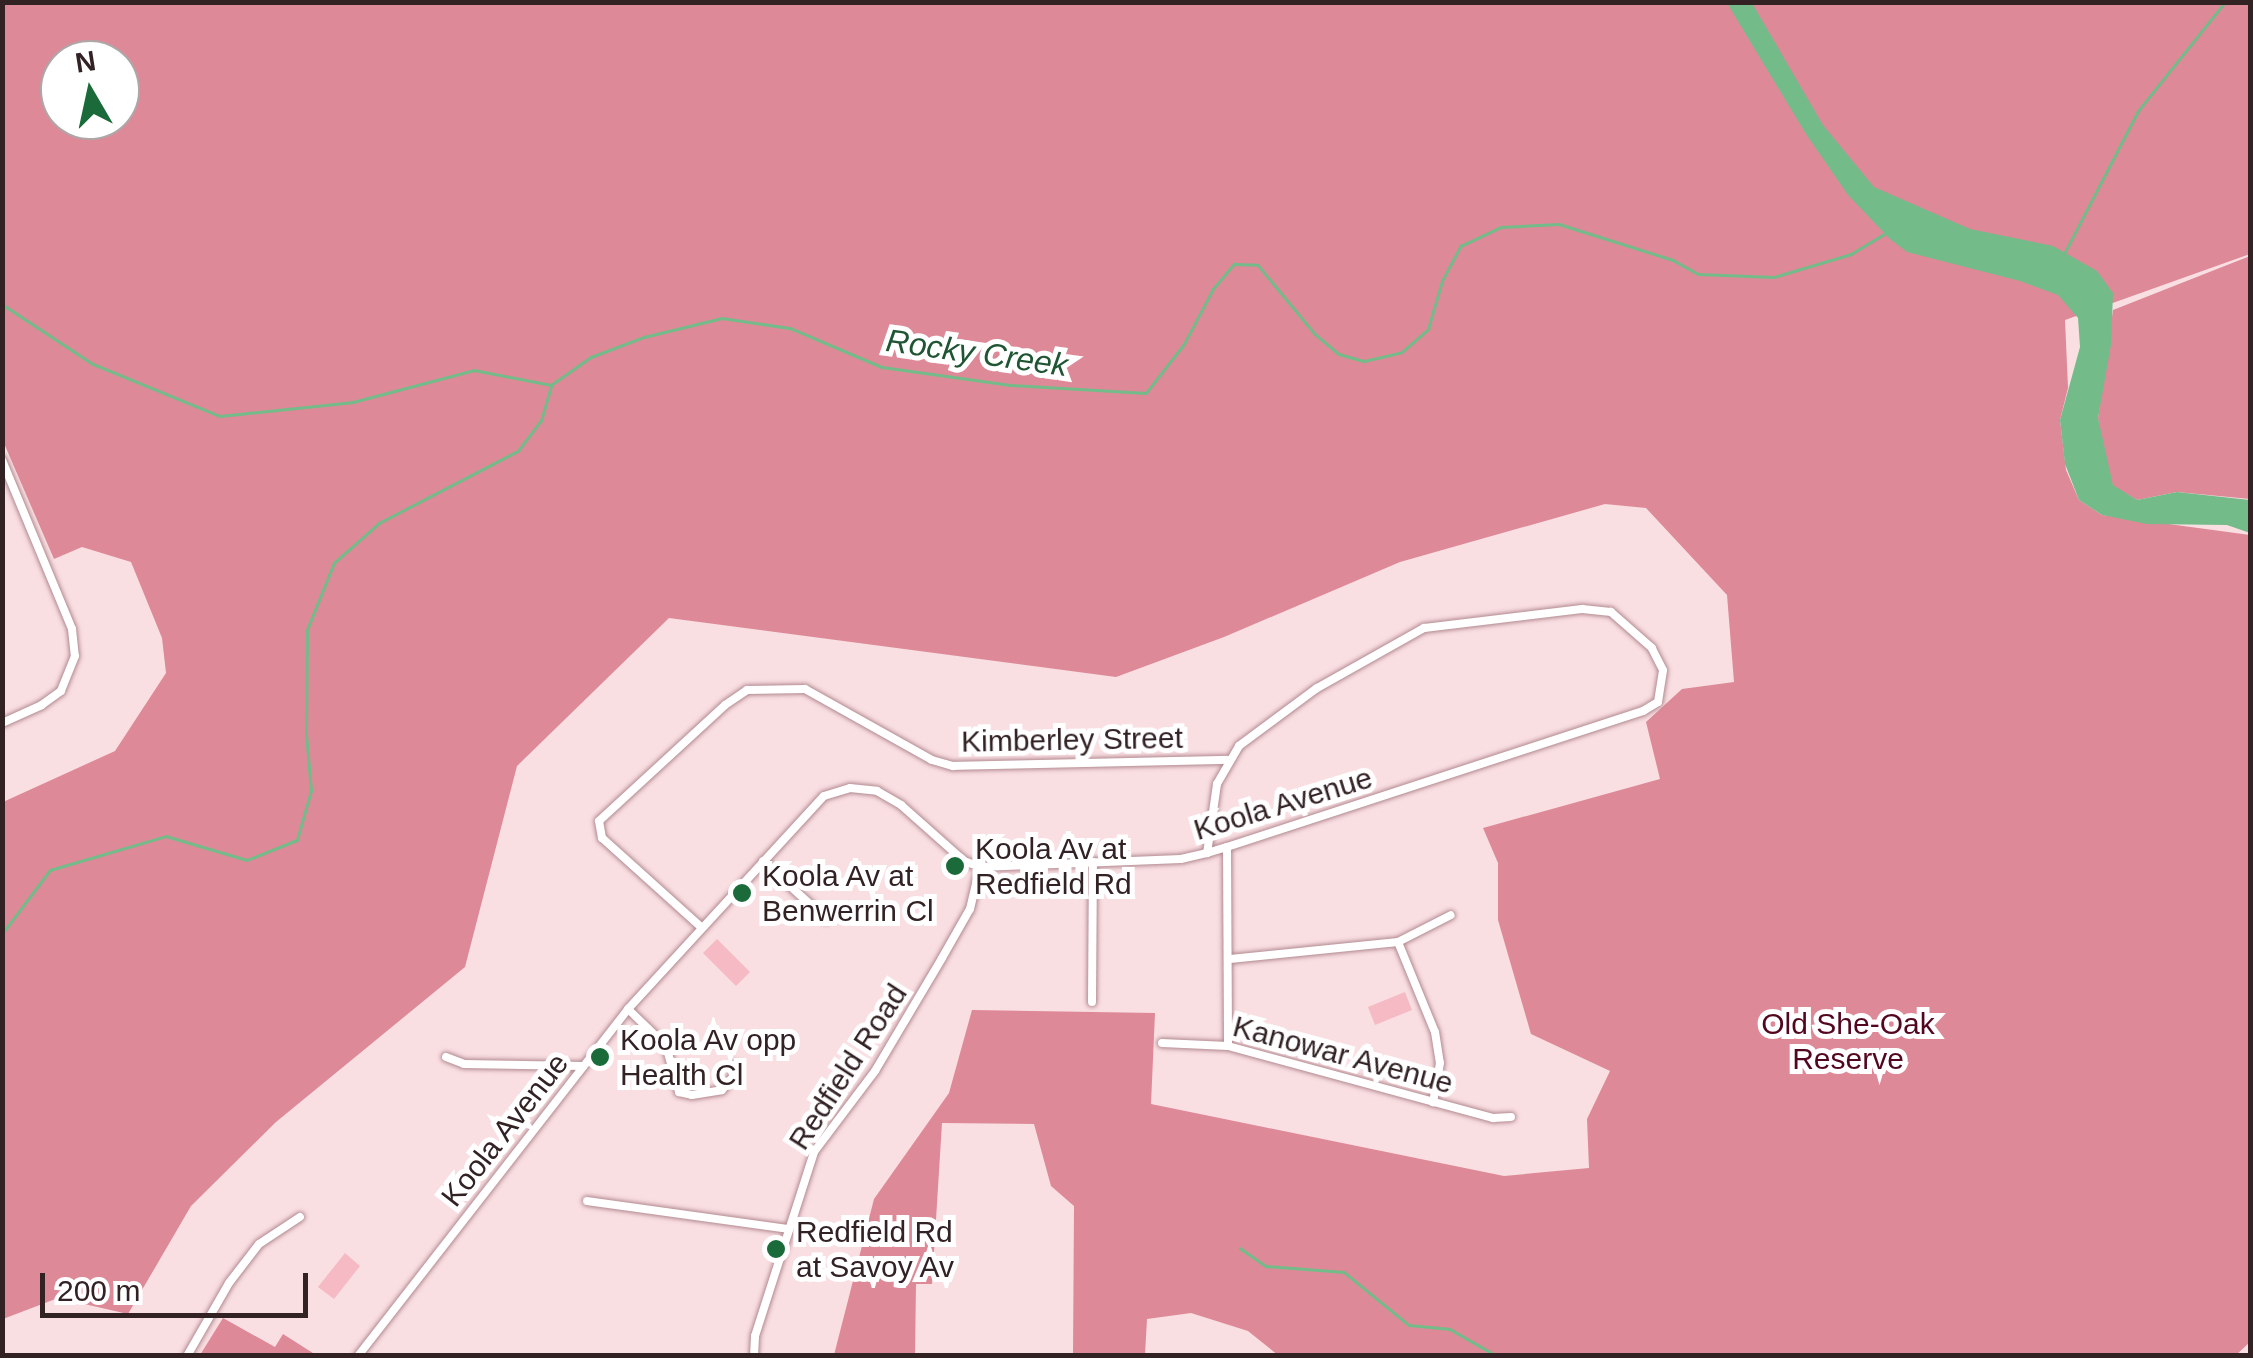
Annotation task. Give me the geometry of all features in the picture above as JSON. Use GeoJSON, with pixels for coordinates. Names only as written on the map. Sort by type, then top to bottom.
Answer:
{"type":"FeatureCollection","features":[{"type":"Feature","properties":{"kind":"street"},"geometry":{"type":"LineString","coordinates":[[2,460],[75,642],[72,668],[61,691],[2,723]]}},
{"type":"Feature","properties":{"kind":"street","name":"Koola Avenue"},"geometry":{"type":"LineString","coordinates":[[358,1356],[628,1009],[824,796],[850,788],[889,797],[964,861],[980,867],[1181,859],[1529,750],[1658,702],[1663,670],[1652,648],[1611,612],[1582,609],[1424,628],[1317,688],[1251,735],[1227,760]]}},
{"type":"Feature","properties":{"kind":"street","name":"Kimberley Street"},"geometry":{"type":"LineString","coordinates":[[701,927],[602,838],[598,829],[604,814],[725,705],[747,690],[806,688],[932,760],[953,766],[1227,760]]}},
{"type":"Feature","properties":{"kind":"street"},"geometry":{"type":"LineString","coordinates":[[1207,853],[1211,808],[1227,760]]}},
{"type":"Feature","properties":{"kind":"street"},"geometry":{"type":"LineString","coordinates":[[1227,847],[1228,1046]]}},
{"type":"Feature","properties":{"kind":"street"},"geometry":{"type":"LineString","coordinates":[[763,861],[826,920]]}},
{"type":"Feature","properties":{"kind":"street"},"geometry":{"type":"LineString","coordinates":[[1092,1002],[1093,862]]}},
{"type":"Feature","properties":{"kind":"street","name":"Redfield Road"},"geometry":{"type":"LineString","coordinates":[[754,1356],[756,1336],[814,1152],[876,1071],[942,958],[970,908],[980,867]]}},
{"type":"Feature","properties":{"kind":"street"},"geometry":{"type":"LineString","coordinates":[[1230,959],[1398,942],[1451,915]]}},
{"type":"Feature","properties":{"kind":"street"},"geometry":{"type":"LineString","coordinates":[[1398,942],[1435,1032],[1440,1063],[1433,1102]]}},
{"type":"Feature","properties":{"kind":"street"},"geometry":{"type":"LineString","coordinates":[[628,1009],[666,1046],[679,1092],[692,1095],[722,1090],[733,1077],[735,1064]]}},
{"type":"Feature","properties":{"kind":"street","name":"Kanowar Avenue"},"geometry":{"type":"LineString","coordinates":[[1162,1042],[1228,1046],[1493,1118],[1511,1116]]}},
{"type":"Feature","properties":{"kind":"street"},"geometry":{"type":"LineString","coordinates":[[446,1057],[464,1064],[583,1066]]}},
{"type":"Feature","properties":{"kind":"street"},"geometry":{"type":"LineString","coordinates":[[587,1201],[789,1229]]}},
{"type":"Feature","properties":{"kind":"street"},"geometry":{"type":"LineString","coordinates":[[186,1356],[229,1283],[259,1244],[300,1218]]}},
{"type":"Feature","properties":{"kind":"shaded area"},"geometry":{"type":"Polygon","coordinates":[[[1727,3],[1752,3],[1823,125],[1874,187],[1970,229],[2053,246],[2097,271],[2113,293],[2111,345],[2098,418],[2113,485],[2137,500],[2177,492],[2250,500],[2250,533],[2227,525],[2147,524],[2102,515],[2079,500],[2065,464],[2060,420],[2080,347],[2078,318],[2058,295],[2020,281],[1907,252],[1890,239],[1848,195],[1806,134],[1727,3]]]}},
{"type":"Feature","properties":{"kind":"shaded area"},"geometry":{"type":"Polygon","coordinates":[[[717,939],[750,972],[736,986],[703,953],[717,939]]]}},
{"type":"Feature","properties":{"kind":"shaded area"},"geometry":{"type":"Polygon","coordinates":[[[1405,992],[1412,1010],[1375,1025],[1368,1007],[1405,992]]]}},
{"type":"Feature","properties":{"kind":"shaded area"},"geometry":{"type":"Polygon","coordinates":[[[345,1253],[360,1266],[334,1299],[318,1287],[345,1253]]]}},
{"type":"Feature","properties":{"kind":"green space","name":"Old She-Oak Reserve"},"geometry":{"type":"Polygon","coordinates":[[[3,3],[2250,3],[2250,254],[2065,320],[2068,388],[2060,420],[2066,470],[2079,500],[2102,515],[2250,535],[2250,1342],[2236,1355],[1279,1356],[1248,1331],[1191,1313],[1147,1319],[1145,1355],[1073,1355],[1074,1206],[1051,1186],[1034,1124],[942,1123],[932,1284],[916,1284],[915,1355],[834,1355],[874,1199],[949,1093],[972,1010],[1155,1013],[1151,1104],[1504,1176],[1589,1168],[1587,1119],[1610,1071],[1531,1034],[1498,920],[1498,863],[1483,828],[1660,779],[1646,722],[1682,689],[1734,682],[1727,595],[1646,508],[1605,504],[1400,562],[1224,637],[1116,677],[669,618],[517,766],[465,967],[276,1122],[191,1206],[128,1314],[58,1298],[3,1319],[3,802],[115,751],[166,673],[162,638],[131,562],[82,547],[54,559],[3,441],[3,3]]]}},
{"type":"Feature","properties":{"kind":"green space"},"geometry":{"type":"Polygon","coordinates":[[[2250,256],[2250,499],[2177,492],[2137,500],[2113,486],[2102,453],[2098,418],[2113,310],[2250,256]]]}},
{"type":"Feature","properties":{"kind":"green space"},"geometry":{"type":"Polygon","coordinates":[[[223,1318],[275,1347],[283,1334],[316,1355],[200,1355],[223,1318]]]}},
{"type":"Feature","properties":{"kind":"waterway"},"geometry":{"type":"LineString","coordinates":[[2065,252],[2138,111],[2225,2]]}},
{"type":"Feature","properties":{"kind":"waterway","name":"Rocky Creek"},"geometry":{"type":"LineString","coordinates":[[2,934],[50,870],[166,836],[247,860],[297,840],[311,791],[306,734],[307,630],[334,563],[379,523],[518,451],[541,421],[551,385],[591,357],[644,337],[722,318],[790,328],[882,367],[1010,385],[1146,393],[1184,344],[1213,289],[1234,264],[1258,265],[1315,334],[1339,354],[1364,361],[1402,352],[1428,329],[1442,281],[1461,246],[1501,227],[1559,224],[1673,260],[1698,274],[1774,277],[1851,254],[1884,234]]}},
{"type":"Feature","properties":{"kind":"waterway"},"geometry":{"type":"LineString","coordinates":[[2,304],[93,364],[220,416],[353,402],[474,370],[551,385]]}},
{"type":"Feature","properties":{"kind":"waterway"},"geometry":{"type":"LineString","coordinates":[[1240,1248],[1266,1266],[1344,1272],[1409,1325],[1450,1329],[1497,1356]]}},
{"type":"Feature","properties":{"kind":"place","name":"Koola Av at Redfield Rd"},"geometry":{"type":"Point","coordinates":[955,866]}},
{"type":"Feature","properties":{"kind":"place","name":"Koola Av at Benwerrin Cl"},"geometry":{"type":"Point","coordinates":[742,893]}},
{"type":"Feature","properties":{"kind":"place","name":"Koola Av opp Health Cl"},"geometry":{"type":"Point","coordinates":[600,1057]}},
{"type":"Feature","properties":{"kind":"place","name":"Redfield Rd at Savoy Av"},"geometry":{"type":"Point","coordinates":[776,1249]}}]}
